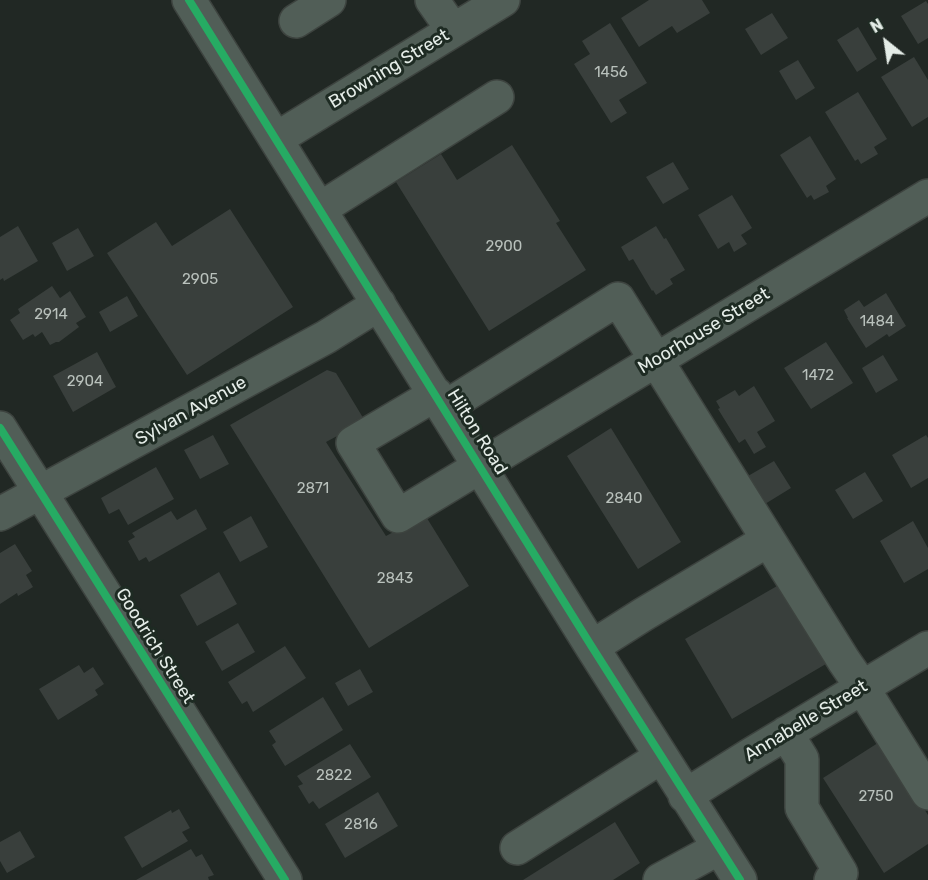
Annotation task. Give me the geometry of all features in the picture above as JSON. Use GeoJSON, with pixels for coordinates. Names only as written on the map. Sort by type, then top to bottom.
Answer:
{"type":"FeatureCollection","features":[{"type":"Feature","properties":{"kind":"street","name":"Hilton Road"},"geometry":{"type":"LineString","coordinates":[[189,0],[685,796],[740,880]]}},
{"type":"Feature","properties":{"kind":"street"},"geometry":{"type":"LineString","coordinates":[[296,21],[329,0]]}},
{"type":"Feature","properties":{"kind":"street"},"geometry":{"type":"LineString","coordinates":[[432,0],[453,30]]}},
{"type":"Feature","properties":{"kind":"street","name":"Browning Street"},"geometry":{"type":"LineString","coordinates":[[276,139],[503,0]]}},
{"type":"Feature","properties":{"kind":"street"},"geometry":{"type":"LineString","coordinates":[[320,209],[497,97]]}},
{"type":"Feature","properties":{"kind":"street","name":"Moorhouse Street"},"geometry":{"type":"LineString","coordinates":[[440,401],[353,443],[398,516],[928,196]]}},
{"type":"Feature","properties":{"kind":"street"},"geometry":{"type":"LineString","coordinates":[[440,401],[618,299],[928,793]]}},
{"type":"Feature","properties":{"kind":"street","name":"Sylvan Avenue"},"geometry":{"type":"LineString","coordinates":[[0,514],[326,337],[379,304]]}},
{"type":"Feature","properties":{"kind":"street","name":"Goodrich Street"},"geometry":{"type":"LineString","coordinates":[[0,428],[285,880]]}},
{"type":"Feature","properties":{"kind":"street"},"geometry":{"type":"LineString","coordinates":[[592,647],[768,540]]}},
{"type":"Feature","properties":{"kind":"street","name":"Annabelle Street"},"geometry":{"type":"LineString","coordinates":[[685,796],[928,648]]}},
{"type":"Feature","properties":{"kind":"street"},"geometry":{"type":"LineString","coordinates":[[786,734],[802,759],[802,808],[841,873],[831,880]]}},
{"type":"Feature","properties":{"kind":"street"},"geometry":{"type":"LineString","coordinates":[[517,848],[661,757]]}},
{"type":"Feature","properties":{"kind":"street"},"geometry":{"type":"LineString","coordinates":[[660,880],[719,848]]}},
{"type":"Feature","properties":{"kind":"building"},"geometry":{"type":"Polygon","coordinates":[[[649,0],[702,0],[710,13],[677,33],[672,26],[639,47],[621,18],[649,0]]]}},
{"type":"Feature","properties":{"kind":"building"},"geometry":{"type":"Polygon","coordinates":[[[926,1],[928,4],[928,38],[918,44],[901,16],[926,1]]]}},
{"type":"Feature","properties":{"kind":"building"},"geometry":{"type":"Polygon","coordinates":[[[772,13],[788,38],[761,55],[745,29],[772,13]]]}},
{"type":"Feature","properties":{"kind":"building"},"geometry":{"type":"Polygon","coordinates":[[[610,23],[647,83],[619,100],[627,113],[611,123],[574,64],[590,54],[582,41],[610,23]]]}},
{"type":"Feature","properties":{"kind":"building"},"geometry":{"type":"Polygon","coordinates":[[[858,27],[877,59],[857,72],[837,40],[858,27]]]}},
{"type":"Feature","properties":{"kind":"building"},"geometry":{"type":"Polygon","coordinates":[[[914,57],[928,80],[928,117],[912,127],[881,77],[914,57]]]}},
{"type":"Feature","properties":{"kind":"building"},"geometry":{"type":"Polygon","coordinates":[[[798,60],[815,88],[796,100],[779,71],[798,60]]]}},
{"type":"Feature","properties":{"kind":"building"},"geometry":{"type":"Polygon","coordinates":[[[858,92],[887,139],[874,147],[878,154],[861,164],[858,159],[855,161],[825,112],[858,92]]]}},
{"type":"Feature","properties":{"kind":"building"},"geometry":{"type":"Polygon","coordinates":[[[810,136],[836,179],[826,186],[829,192],[814,200],[811,195],[807,198],[780,155],[810,136]]]}},
{"type":"Feature","properties":{"kind":"building"},"geometry":{"type":"Polygon","coordinates":[[[512,145],[560,221],[556,223],[586,270],[489,331],[396,182],[441,154],[457,180],[512,145]]]}},
{"type":"Feature","properties":{"kind":"building"},"geometry":{"type":"Polygon","coordinates":[[[673,162],[689,189],[663,204],[646,177],[673,162]]]}},
{"type":"Feature","properties":{"kind":"building"},"geometry":{"type":"Polygon","coordinates":[[[732,195],[752,228],[741,235],[747,244],[734,252],[729,242],[718,249],[698,215],[732,195]]]}},
{"type":"Feature","properties":{"kind":"building"},"geometry":{"type":"Polygon","coordinates":[[[230,209],[293,307],[187,375],[107,253],[156,222],[172,246],[230,209]]]}},
{"type":"Feature","properties":{"kind":"building"},"geometry":{"type":"Polygon","coordinates":[[[18,226],[38,261],[4,281],[3,278],[0,280],[0,237],[18,226]]]}},
{"type":"Feature","properties":{"kind":"building"},"geometry":{"type":"Polygon","coordinates":[[[656,226],[685,270],[670,279],[673,284],[656,295],[633,259],[629,261],[621,247],[656,226]]]}},
{"type":"Feature","properties":{"kind":"building"},"geometry":{"type":"Polygon","coordinates":[[[78,228],[94,256],[67,271],[52,243],[78,228]]]}},
{"type":"Feature","properties":{"kind":"building"},"geometry":{"type":"Polygon","coordinates":[[[52,286],[60,298],[70,291],[86,317],[76,323],[79,327],[59,342],[50,345],[42,332],[35,337],[33,334],[23,340],[10,320],[20,313],[18,309],[52,286]]]}},
{"type":"Feature","properties":{"kind":"building"},"geometry":{"type":"Polygon","coordinates":[[[886,293],[906,326],[889,337],[887,334],[866,348],[844,310],[859,300],[864,307],[886,293]]]}},
{"type":"Feature","properties":{"kind":"building"},"geometry":{"type":"Polygon","coordinates":[[[127,296],[138,316],[110,332],[99,312],[127,296]]]}},
{"type":"Feature","properties":{"kind":"building"},"geometry":{"type":"Polygon","coordinates":[[[826,342],[853,383],[811,409],[784,368],[826,342]]]}},
{"type":"Feature","properties":{"kind":"building"},"geometry":{"type":"Polygon","coordinates":[[[97,352],[116,387],[73,412],[53,376],[97,352]]]}},
{"type":"Feature","properties":{"kind":"building"},"geometry":{"type":"Polygon","coordinates":[[[883,355],[898,380],[876,393],[862,368],[883,355]]]}},
{"type":"Feature","properties":{"kind":"building"},"geometry":{"type":"Polygon","coordinates":[[[327,370],[336,373],[365,421],[326,442],[386,536],[425,515],[469,586],[369,648],[230,425],[327,370]]]}},
{"type":"Feature","properties":{"kind":"building"},"geometry":{"type":"Polygon","coordinates":[[[754,386],[775,421],[757,432],[766,447],[754,454],[745,439],[739,443],[718,409],[720,408],[716,401],[735,390],[739,396],[754,386]]]}},
{"type":"Feature","properties":{"kind":"building"},"geometry":{"type":"Polygon","coordinates":[[[611,428],[681,542],[638,569],[567,456],[611,428]]]}},
{"type":"Feature","properties":{"kind":"building"},"geometry":{"type":"Polygon","coordinates":[[[213,435],[229,464],[200,479],[184,450],[213,435]]]}},
{"type":"Feature","properties":{"kind":"building"},"geometry":{"type":"Polygon","coordinates":[[[926,435],[928,438],[928,478],[911,488],[892,455],[926,435]]]}},
{"type":"Feature","properties":{"kind":"building"},"geometry":{"type":"Polygon","coordinates":[[[774,461],[791,488],[765,504],[748,476],[774,461]]]}},
{"type":"Feature","properties":{"kind":"building"},"geometry":{"type":"Polygon","coordinates":[[[156,467],[174,499],[128,525],[119,509],[109,514],[101,498],[156,467]]]}},
{"type":"Feature","properties":{"kind":"building"},"geometry":{"type":"Polygon","coordinates":[[[865,472],[883,501],[853,519],[835,490],[865,472]]]}},
{"type":"Feature","properties":{"kind":"building"},"geometry":{"type":"Polygon","coordinates":[[[196,509],[207,529],[149,562],[146,557],[139,561],[128,541],[135,537],[132,533],[171,511],[177,520],[196,509]]]}},
{"type":"Feature","properties":{"kind":"building"},"geometry":{"type":"Polygon","coordinates":[[[251,516],[268,547],[240,562],[223,532],[251,516]]]}},
{"type":"Feature","properties":{"kind":"building"},"geometry":{"type":"Polygon","coordinates":[[[913,521],[928,548],[928,569],[904,583],[880,541],[913,521]]]}},
{"type":"Feature","properties":{"kind":"building"},"geometry":{"type":"Polygon","coordinates":[[[15,544],[32,571],[26,575],[33,587],[18,596],[17,593],[0,604],[0,553],[15,544]]]}},
{"type":"Feature","properties":{"kind":"building"},"geometry":{"type":"Polygon","coordinates":[[[219,572],[237,604],[197,626],[180,595],[219,572]]]}},
{"type":"Feature","properties":{"kind":"building"},"geometry":{"type":"Polygon","coordinates":[[[784,582],[831,661],[732,719],[685,639],[784,582]]]}},
{"type":"Feature","properties":{"kind":"building"},"geometry":{"type":"Polygon","coordinates":[[[238,623],[255,652],[222,671],[205,642],[238,623]]]}},
{"type":"Feature","properties":{"kind":"building"},"geometry":{"type":"Polygon","coordinates":[[[285,646],[306,678],[253,712],[247,701],[242,704],[228,682],[285,646]]]}},
{"type":"Feature","properties":{"kind":"building"},"geometry":{"type":"Polygon","coordinates":[[[79,665],[84,673],[93,667],[104,684],[95,690],[98,695],[58,720],[39,689],[79,665]]]}},
{"type":"Feature","properties":{"kind":"building"},"geometry":{"type":"Polygon","coordinates":[[[360,669],[373,692],[348,706],[335,683],[360,669]]]}},
{"type":"Feature","properties":{"kind":"building"},"geometry":{"type":"Polygon","coordinates":[[[323,697],[343,730],[285,766],[272,745],[276,742],[269,731],[323,697]]]}},
{"type":"Feature","properties":{"kind":"building"},"geometry":{"type":"Polygon","coordinates":[[[881,741],[928,815],[928,844],[884,873],[823,778],[881,741]]]}},
{"type":"Feature","properties":{"kind":"building"},"geometry":{"type":"Polygon","coordinates":[[[350,744],[371,777],[319,809],[313,801],[309,804],[298,786],[303,784],[297,776],[350,744]]]}},
{"type":"Feature","properties":{"kind":"building"},"geometry":{"type":"Polygon","coordinates":[[[378,792],[398,826],[345,858],[325,824],[378,792]]]}},
{"type":"Feature","properties":{"kind":"building"},"geometry":{"type":"Polygon","coordinates":[[[179,809],[190,828],[182,832],[188,841],[142,868],[124,837],[171,810],[172,813],[179,809]]]}},
{"type":"Feature","properties":{"kind":"building"},"geometry":{"type":"Polygon","coordinates":[[[615,822],[640,863],[613,880],[523,880],[615,822]]]}},
{"type":"Feature","properties":{"kind":"building"},"geometry":{"type":"Polygon","coordinates":[[[20,831],[35,857],[7,873],[0,861],[0,842],[20,831]]]}},
{"type":"Feature","properties":{"kind":"building"},"geometry":{"type":"Polygon","coordinates":[[[191,849],[196,857],[202,854],[214,875],[208,877],[209,880],[136,880],[191,849]]]}},
{"type":"Feature","properties":{"kind":"cycle path"},"geometry":{"type":"LineString","coordinates":[[189,0],[740,880]]}},
{"type":"Feature","properties":{"kind":"cycle path"},"geometry":{"type":"LineString","coordinates":[[0,428],[285,880]]}}]}
